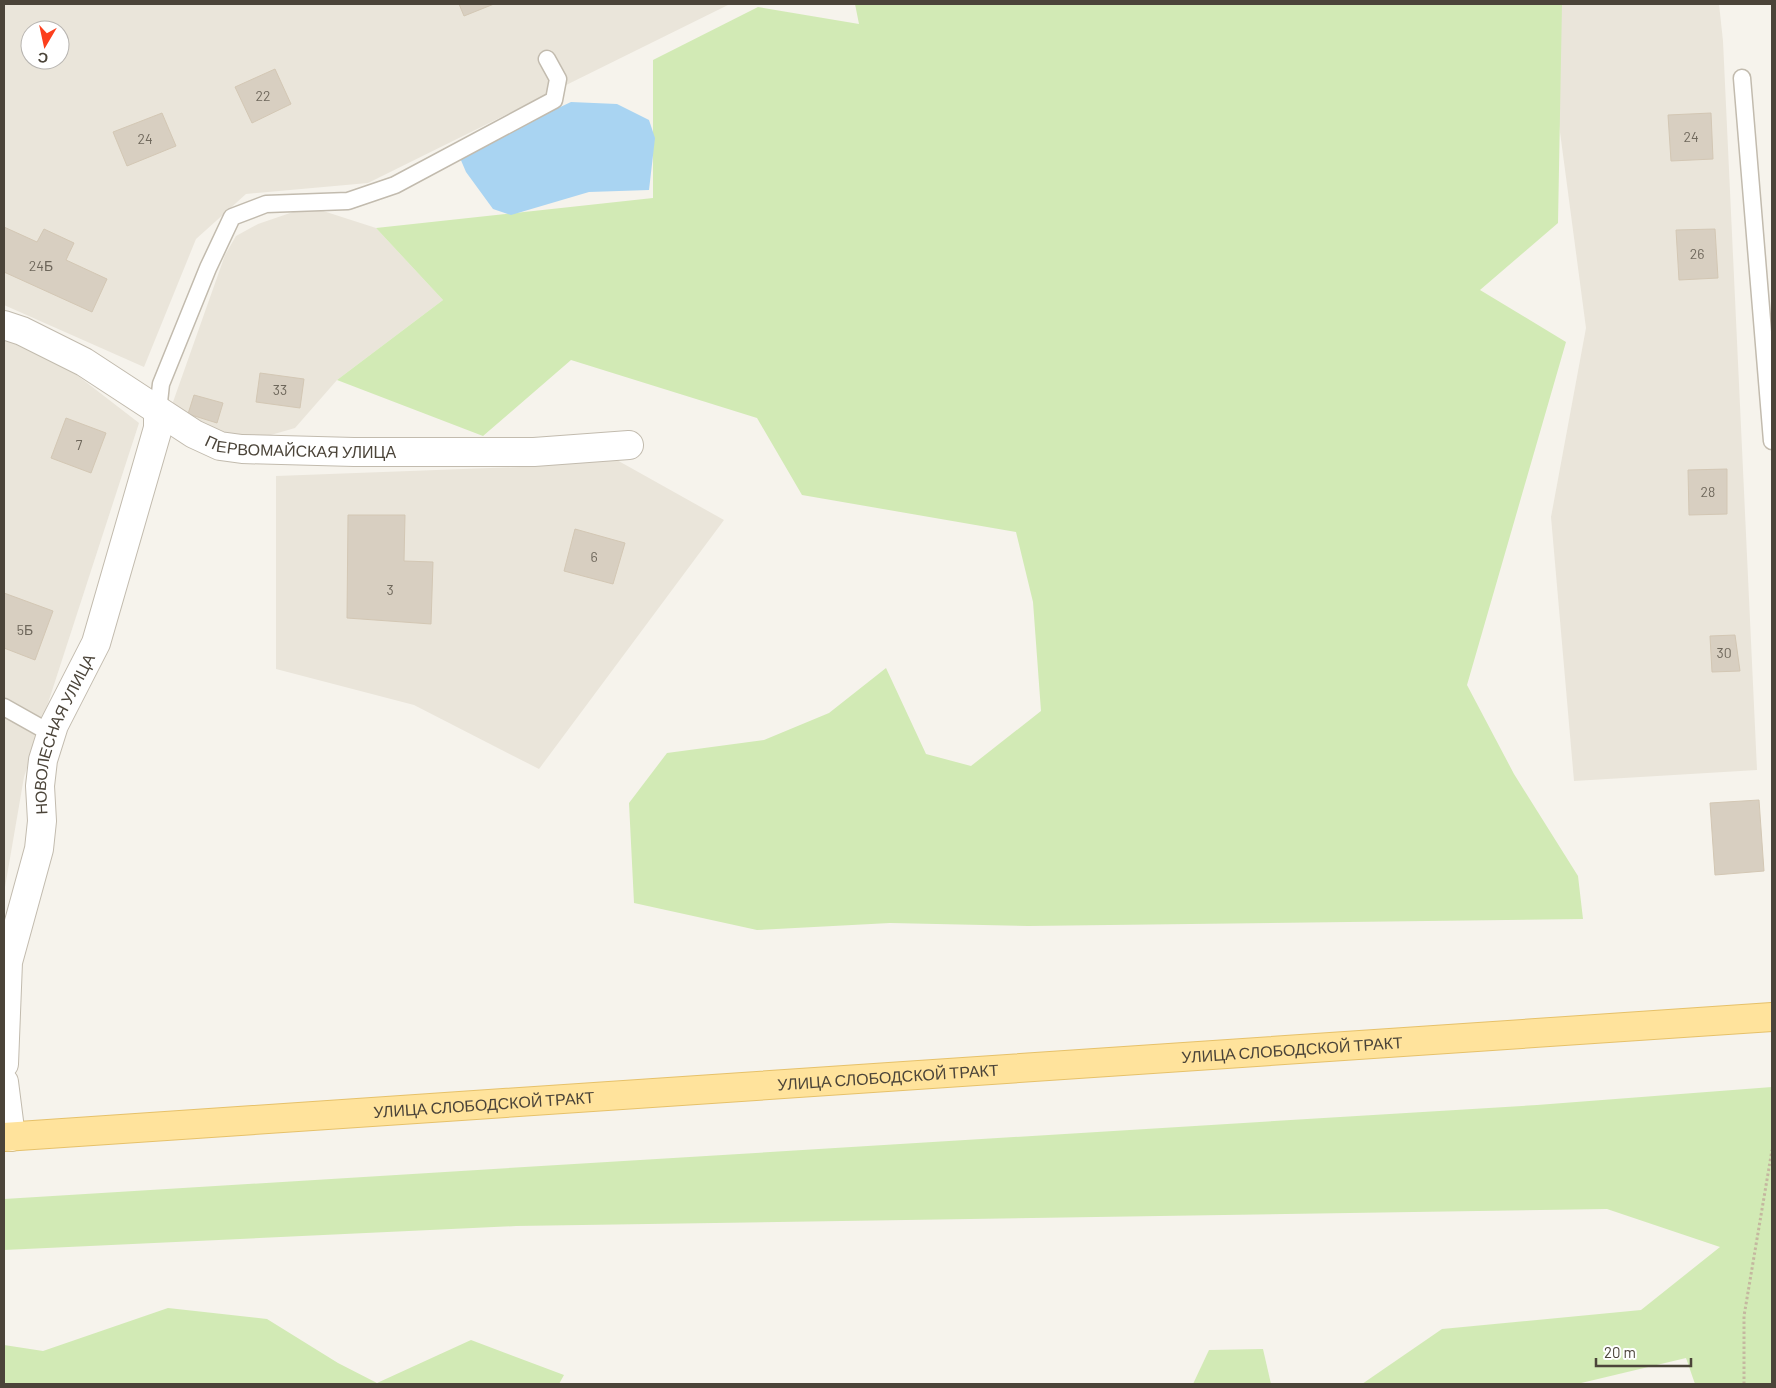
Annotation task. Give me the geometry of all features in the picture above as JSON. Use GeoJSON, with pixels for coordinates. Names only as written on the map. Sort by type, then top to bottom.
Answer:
{"type":"FeatureCollection","features":[{"type":"Feature","properties":{"kind":"main road","name":"УЛИЦА СЛОБОДСКОЙ ТРАКТ"},"geometry":{"type":"LineString","coordinates":[[8,1137],[1772,1017]]}},
{"type":"Feature","properties":{"kind":"street","name":"ПЕРВОМАЙСКАЯ УЛИЦА"},"geometry":{"type":"LineString","coordinates":[[4,325],[22,331],[84,362],[194,434],[220,446],[242,449],[354,452],[524,452],[629,445]]}},
{"type":"Feature","properties":{"kind":"street","name":"НОВОЛЕСНАЯ УЛИЦА"},"geometry":{"type":"LineString","coordinates":[[4,1064],[8,962],[39,849],[42,821],[40,786],[43,760],[54,725],[96,643],[158,428],[158,411]]}},
{"type":"Feature","properties":{"kind":"street"},"geometry":{"type":"LineString","coordinates":[[4,1082],[8,1137]]}},
{"type":"Feature","properties":{"kind":"lane"},"geometry":{"type":"LineString","coordinates":[[158,411],[162,384],[208,268],[232,217],[266,204],[348,201],[395,185],[554,100],[558,79],[548,59]]}},
{"type":"Feature","properties":{"kind":"lane"},"geometry":{"type":"LineString","coordinates":[[1742,78],[1772,441]]}},
{"type":"Feature","properties":{"kind":"lane"},"geometry":{"type":"LineString","coordinates":[[4,707],[52,734]]}},
{"type":"Feature","properties":{"kind":"path"},"geometry":{"type":"LineString","coordinates":[[1744,1384],[1744,1316],[1772,1150]]}},
{"type":"Feature","properties":{"kind":"shaded area"},"geometry":{"type":"Polygon","coordinates":[[[4,4],[730,4],[368,183],[246,194],[196,239],[144,367],[4,305],[4,4]]]}},
{"type":"Feature","properties":{"kind":"shaded area"},"geometry":{"type":"Polygon","coordinates":[[[1543,4],[1719,4],[1723,41],[1757,770],[1574,781],[1551,517],[1586,328],[1543,4]]]}},
{"type":"Feature","properties":{"kind":"shaded area"},"geometry":{"type":"Polygon","coordinates":[[[317,209],[376,228],[443,300],[337,380],[295,428],[257,439],[194,426],[175,413],[173,402],[225,255],[236,236],[258,224],[296,211],[317,209]]]}},
{"type":"Feature","properties":{"kind":"shaded area"},"geometry":{"type":"Polygon","coordinates":[[[4,339],[69,369],[139,423],[24,777],[4,893],[4,339]]]}},
{"type":"Feature","properties":{"kind":"shaded area"},"geometry":{"type":"Polygon","coordinates":[[[615,459],[724,520],[539,769],[414,705],[276,669],[276,476],[520,467],[615,459]]]}},
{"type":"Feature","properties":{"kind":"green space"},"geometry":{"type":"Polygon","coordinates":[[[855,4],[1562,4],[1558,223],[1480,290],[1566,342],[1467,685],[1514,774],[1578,876],[1583,919],[1028,926],[890,923],[757,930],[634,903],[629,803],[667,753],[764,740],[829,713],[886,668],[926,754],[971,766],[1041,711],[1033,602],[1016,532],[802,495],[757,418],[571,360],[483,436],[337,380],[443,300],[376,228],[653,198],[653,60],[758,7],[859,24],[855,4]]]}},
{"type":"Feature","properties":{"kind":"green space"},"geometry":{"type":"Polygon","coordinates":[[[1772,1087],[1772,1384],[1695,1384],[1686,1358],[1577,1384],[1362,1384],[1442,1329],[1641,1310],[1720,1247],[1607,1209],[516,1226],[4,1250],[4,1199],[1537,1105],[1772,1087]]]}},
{"type":"Feature","properties":{"kind":"green space"},"geometry":{"type":"Polygon","coordinates":[[[168,1308],[267,1319],[338,1363],[377,1383],[471,1340],[564,1375],[559,1384],[4,1384],[4,1345],[43,1351],[168,1308]]]}},
{"type":"Feature","properties":{"kind":"green space"},"geometry":{"type":"Polygon","coordinates":[[[1263,1349],[1271,1384],[1193,1384],[1209,1350],[1263,1349]]]}},
{"type":"Feature","properties":{"kind":"water"},"geometry":{"type":"Polygon","coordinates":[[[571,102],[617,104],[649,120],[655,138],[649,190],[589,192],[511,215],[493,209],[466,172],[460,158],[505,133],[571,102]]]}},
{"type":"Feature","properties":{"kind":"building"},"geometry":{"type":"Polygon","coordinates":[[[459,4],[494,4],[464,16],[459,4]]]}},
{"type":"Feature","properties":{"kind":"building"},"geometry":{"type":"Polygon","coordinates":[[[275,69],[291,104],[252,123],[235,87],[275,69]]]}},
{"type":"Feature","properties":{"kind":"building"},"geometry":{"type":"Polygon","coordinates":[[[162,113],[176,146],[127,166],[113,132],[162,113]]]}},
{"type":"Feature","properties":{"kind":"building"},"geometry":{"type":"Polygon","coordinates":[[[1711,113],[1713,159],[1671,161],[1668,115],[1711,113]]]}},
{"type":"Feature","properties":{"kind":"building"},"geometry":{"type":"Polygon","coordinates":[[[4,227],[37,242],[44,229],[74,243],[66,260],[107,279],[92,312],[4,272],[4,227]]]}},
{"type":"Feature","properties":{"kind":"building"},"geometry":{"type":"Polygon","coordinates":[[[1715,229],[1718,278],[1679,280],[1676,230],[1715,229]]]}},
{"type":"Feature","properties":{"kind":"building"},"geometry":{"type":"Polygon","coordinates":[[[260,373],[304,379],[300,408],[256,402],[260,373]]]}},
{"type":"Feature","properties":{"kind":"building"},"geometry":{"type":"Polygon","coordinates":[[[194,395],[223,403],[217,423],[188,414],[194,395]]]}},
{"type":"Feature","properties":{"kind":"building"},"geometry":{"type":"Polygon","coordinates":[[[66,418],[106,433],[91,473],[51,458],[66,418]]]}},
{"type":"Feature","properties":{"kind":"building"},"geometry":{"type":"Polygon","coordinates":[[[1727,469],[1727,514],[1689,515],[1688,470],[1727,469]]]}},
{"type":"Feature","properties":{"kind":"building"},"geometry":{"type":"Polygon","coordinates":[[[348,515],[405,515],[404,561],[433,562],[431,624],[347,618],[348,515]]]}},
{"type":"Feature","properties":{"kind":"building"},"geometry":{"type":"Polygon","coordinates":[[[575,529],[625,543],[613,584],[564,571],[575,529]]]}},
{"type":"Feature","properties":{"kind":"building"},"geometry":{"type":"Polygon","coordinates":[[[4,593],[53,611],[35,660],[4,648],[4,593]]]}},
{"type":"Feature","properties":{"kind":"building"},"geometry":{"type":"Polygon","coordinates":[[[1735,635],[1740,671],[1712,672],[1710,636],[1735,635]]]}},
{"type":"Feature","properties":{"kind":"building"},"geometry":{"type":"Polygon","coordinates":[[[1759,800],[1764,871],[1715,875],[1710,803],[1759,800]]]}}]}
